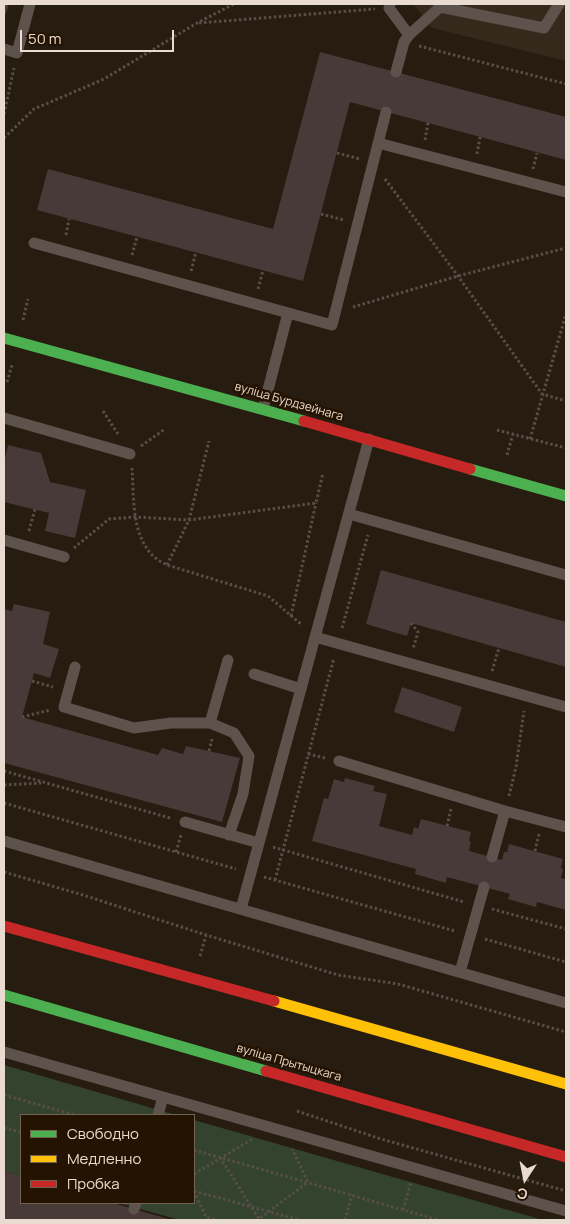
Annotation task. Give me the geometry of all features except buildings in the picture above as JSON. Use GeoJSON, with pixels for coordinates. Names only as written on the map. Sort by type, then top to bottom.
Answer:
{"type":"FeatureCollection","features":[{"type":"Feature","properties":{"kind":"main road","name":"вуліца Бурдзейнага"},"geometry":{"type":"LineString","coordinates":[[4,338],[369,439],[566,496]]}},
{"type":"Feature","properties":{"kind":"main road"},"geometry":{"type":"LineString","coordinates":[[4,926],[326,1014],[429,1046],[566,1084]]}},
{"type":"Feature","properties":{"kind":"main road","name":"вуліца Прытыцкага"},"geometry":{"type":"LineString","coordinates":[[4,995],[566,1157]]}},
{"type":"Feature","properties":{"kind":"lane"},"geometry":{"type":"LineString","coordinates":[[4,49],[17,53],[30,4]]}},
{"type":"Feature","properties":{"kind":"lane"},"geometry":{"type":"LineString","coordinates":[[390,4],[389,8],[407,38]]}},
{"type":"Feature","properties":{"kind":"lane"},"geometry":{"type":"LineString","coordinates":[[396,72],[407,38],[440,7],[544,28],[559,4]]}},
{"type":"Feature","properties":{"kind":"lane"},"geometry":{"type":"LineString","coordinates":[[34,242],[332,325],[386,112]]}},
{"type":"Feature","properties":{"kind":"lane"},"geometry":{"type":"LineString","coordinates":[[378,143],[566,192]]}},
{"type":"Feature","properties":{"kind":"lane"},"geometry":{"type":"LineString","coordinates":[[262,409],[288,312]]}},
{"type":"Feature","properties":{"kind":"lane"},"geometry":{"type":"LineString","coordinates":[[4,418],[130,454]]}},
{"type":"Feature","properties":{"kind":"lane"},"geometry":{"type":"LineString","coordinates":[[241,909],[369,439]]}},
{"type":"Feature","properties":{"kind":"lane"},"geometry":{"type":"LineString","coordinates":[[349,514],[566,575]]}},
{"type":"Feature","properties":{"kind":"lane"},"geometry":{"type":"LineString","coordinates":[[4,540],[64,557]]}},
{"type":"Feature","properties":{"kind":"lane"},"geometry":{"type":"LineString","coordinates":[[315,637],[566,707]]}},
{"type":"Feature","properties":{"kind":"lane"},"geometry":{"type":"LineString","coordinates":[[210,723],[228,660]]}},
{"type":"Feature","properties":{"kind":"lane"},"geometry":{"type":"LineString","coordinates":[[75,666],[64,707],[134,728],[171,723],[210,723],[234,733],[249,756],[243,794],[229,835]]}},
{"type":"Feature","properties":{"kind":"lane"},"geometry":{"type":"LineString","coordinates":[[254,674],[301,689]]}},
{"type":"Feature","properties":{"kind":"lane"},"geometry":{"type":"LineString","coordinates":[[339,762],[504,811],[566,827]]}},
{"type":"Feature","properties":{"kind":"lane"},"geometry":{"type":"LineString","coordinates":[[492,857],[504,811]]}},
{"type":"Feature","properties":{"kind":"lane"},"geometry":{"type":"LineString","coordinates":[[185,822],[259,843]]}},
{"type":"Feature","properties":{"kind":"lane"},"geometry":{"type":"LineString","coordinates":[[4,841],[566,1003]]}},
{"type":"Feature","properties":{"kind":"lane"},"geometry":{"type":"LineString","coordinates":[[460,972],[484,887]]}},
{"type":"Feature","properties":{"kind":"lane"},"geometry":{"type":"LineString","coordinates":[[4,1052],[566,1211]]}},
{"type":"Feature","properties":{"kind":"lane"},"geometry":{"type":"LineString","coordinates":[[158,1114],[163,1097]]}},
{"type":"Feature","properties":{"kind":"path"},"geometry":{"type":"LineString","coordinates":[[4,138],[34,109],[104,79],[197,23],[234,4]]}},
{"type":"Feature","properties":{"kind":"path"},"geometry":{"type":"LineString","coordinates":[[197,23],[376,9]]}},
{"type":"Feature","properties":{"kind":"path"},"geometry":{"type":"LineString","coordinates":[[407,38],[566,84]]}},
{"type":"Feature","properties":{"kind":"path"},"geometry":{"type":"LineString","coordinates":[[4,114],[17,53]]}},
{"type":"Feature","properties":{"kind":"path"},"geometry":{"type":"LineString","coordinates":[[337,152],[373,163],[458,276],[542,394],[566,401]]}},
{"type":"Feature","properties":{"kind":"path"},"geometry":{"type":"LineString","coordinates":[[321,214],[358,224]]}},
{"type":"Feature","properties":{"kind":"path"},"geometry":{"type":"LineString","coordinates":[[335,313],[458,276],[566,248]]}},
{"type":"Feature","properties":{"kind":"path"},"geometry":{"type":"LineString","coordinates":[[530,438],[566,314]]}},
{"type":"Feature","properties":{"kind":"path"},"geometry":{"type":"LineString","coordinates":[[103,411],[130,454],[135,517],[142,540],[154,557],[167,565],[268,596],[315,637]]}},
{"type":"Feature","properties":{"kind":"path"},"geometry":{"type":"LineString","coordinates":[[130,454],[166,429]]}},
{"type":"Feature","properties":{"kind":"path"},"geometry":{"type":"LineString","coordinates":[[497,430],[566,448]]}},
{"type":"Feature","properties":{"kind":"path"},"geometry":{"type":"LineString","coordinates":[[167,565],[189,520],[209,441]]}},
{"type":"Feature","properties":{"kind":"path"},"geometry":{"type":"LineString","coordinates":[[291,616],[323,473]]}},
{"type":"Feature","properties":{"kind":"path"},"geometry":{"type":"LineString","coordinates":[[64,557],[109,519],[135,517],[189,520],[316,503]]}},
{"type":"Feature","properties":{"kind":"path"},"geometry":{"type":"LineString","coordinates":[[26,546],[34,509]]}},
{"type":"Feature","properties":{"kind":"path"},"geometry":{"type":"LineString","coordinates":[[275,880],[372,521]]}},
{"type":"Feature","properties":{"kind":"path"},"geometry":{"type":"LineString","coordinates":[[410,663],[418,632],[411,623]]}},
{"type":"Feature","properties":{"kind":"path"},"geometry":{"type":"LineString","coordinates":[[488,685],[499,648]]}},
{"type":"Feature","properties":{"kind":"path"},"geometry":{"type":"LineString","coordinates":[[32,682],[69,692]]}},
{"type":"Feature","properties":{"kind":"path"},"geometry":{"type":"LineString","coordinates":[[504,811],[516,767],[526,696]]}},
{"type":"Feature","properties":{"kind":"path"},"geometry":{"type":"LineString","coordinates":[[22,717],[64,707]]}},
{"type":"Feature","properties":{"kind":"path"},"geometry":{"type":"LineString","coordinates":[[4,771],[185,822],[176,852]]}},
{"type":"Feature","properties":{"kind":"path"},"geometry":{"type":"LineString","coordinates":[[4,785],[45,783]]}},
{"type":"Feature","properties":{"kind":"path"},"geometry":{"type":"LineString","coordinates":[[4,803],[566,962]]}},
{"type":"Feature","properties":{"kind":"path"},"geometry":{"type":"LineString","coordinates":[[259,843],[566,929]]}},
{"type":"Feature","properties":{"kind":"path"},"geometry":{"type":"LineString","coordinates":[[4,872],[83,894],[206,935],[338,974],[398,984],[566,1032]]}},
{"type":"Feature","properties":{"kind":"path"},"geometry":{"type":"LineString","coordinates":[[4,1095],[71,1114]]}},
{"type":"Feature","properties":{"kind":"path"},"geometry":{"type":"LineString","coordinates":[[297,1111],[381,1139],[566,1191]]}},
{"type":"Feature","properties":{"kind":"path"},"geometry":{"type":"LineString","coordinates":[[4,1128],[20,1132]]}},
{"type":"Feature","properties":{"kind":"path"},"geometry":{"type":"LineString","coordinates":[[195,1173],[220,1157],[277,1129],[308,1182]]}},
{"type":"Feature","properties":{"kind":"path"},"geometry":{"type":"LineString","coordinates":[[195,1150],[438,1220]]}},
{"type":"Feature","properties":{"kind":"path"},"geometry":{"type":"LineString","coordinates":[[220,1157],[258,1220],[308,1182]]}},
{"type":"Feature","properties":{"kind":"path"},"geometry":{"type":"LineString","coordinates":[[195,1191],[299,1220]]}},
{"type":"Feature","properties":{"kind":"path"},"geometry":{"type":"LineString","coordinates":[[195,1193],[206,1217],[218,1220]]}},
{"type":"Feature","properties":{"kind":"path"},"geometry":{"type":"LineString","coordinates":[[345,1220],[352,1195]]}},
{"type":"Feature","properties":{"kind":"shaded area"},"geometry":{"type":"Polygon","coordinates":[[[413,4],[566,4],[566,61],[432,28],[413,4]]]}},
{"type":"Feature","properties":{"kind":"green space"},"geometry":{"type":"Polygon","coordinates":[[[4,1065],[173,1114],[20,1114],[20,1176],[4,1171],[4,1065]]]}},
{"type":"Feature","properties":{"kind":"green space"},"geometry":{"type":"Polygon","coordinates":[[[195,1120],[543,1220],[180,1220],[122,1204],[195,1204],[195,1120]]]}},
{"type":"Feature","properties":{"kind":"traffic: fast"},"geometry":{"type":"LineString","coordinates":[[4,338],[304,421]]}},
{"type":"Feature","properties":{"kind":"traffic: fast"},"geometry":{"type":"LineString","coordinates":[[470,469],[566,496]]}},
{"type":"Feature","properties":{"kind":"traffic: fast"},"geometry":{"type":"LineString","coordinates":[[4,995],[266,1071]]}},
{"type":"Feature","properties":{"kind":"traffic: slow"},"geometry":{"type":"LineString","coordinates":[[274,1001],[566,1084]]}},
{"type":"Feature","properties":{"kind":"traffic: jam"},"geometry":{"type":"LineString","coordinates":[[304,421],[470,469]]}},
{"type":"Feature","properties":{"kind":"traffic: jam"},"geometry":{"type":"LineString","coordinates":[[4,926],[274,1001]]}},
{"type":"Feature","properties":{"kind":"traffic: jam"},"geometry":{"type":"LineString","coordinates":[[266,1071],[566,1157]]}}]}
